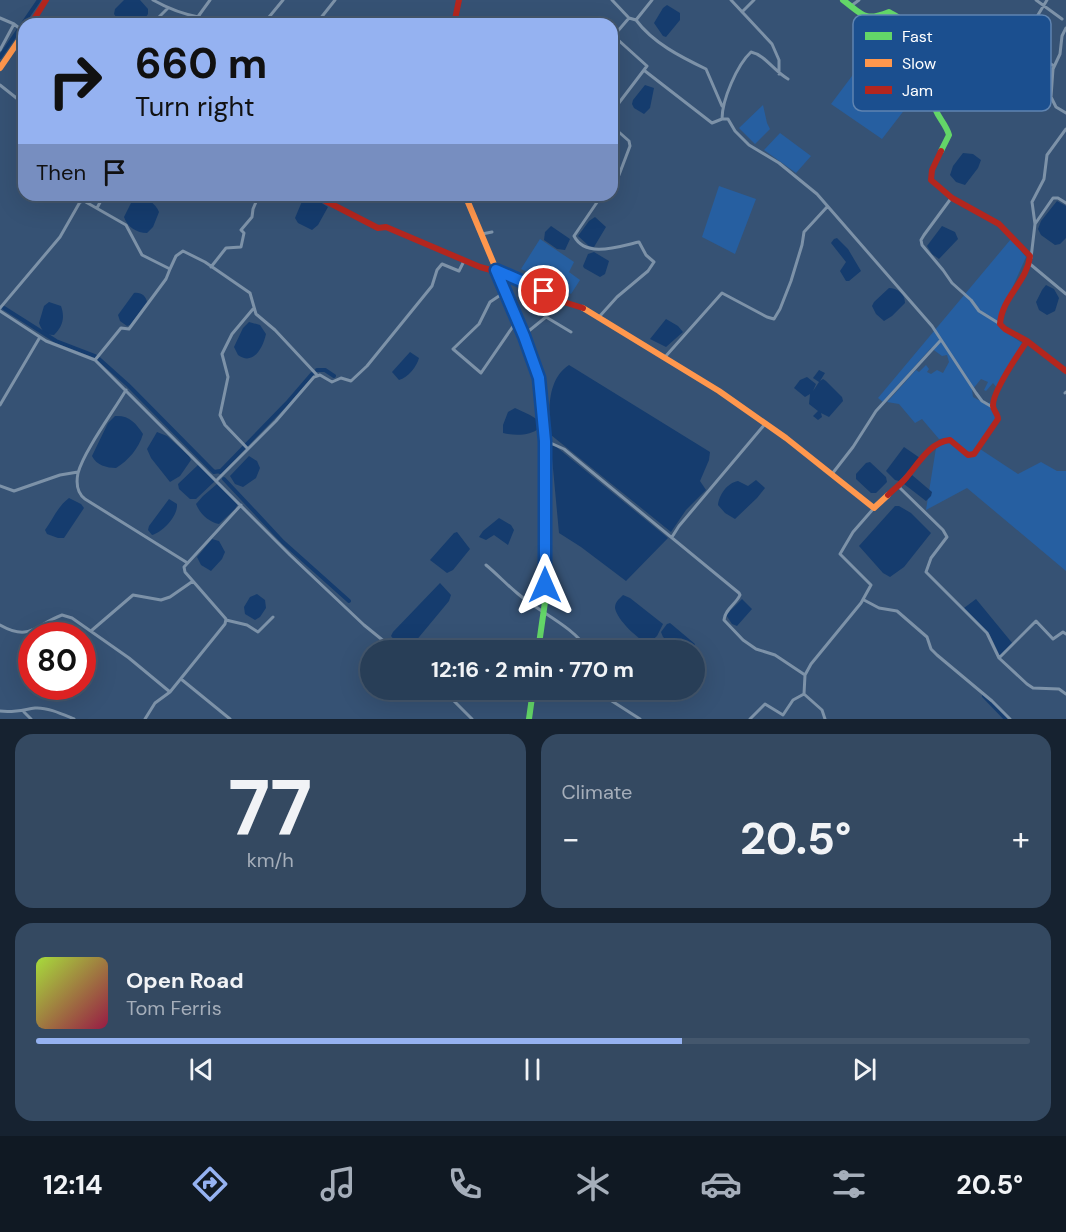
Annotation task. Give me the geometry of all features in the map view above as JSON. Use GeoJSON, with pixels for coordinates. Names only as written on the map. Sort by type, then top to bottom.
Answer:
{"type":"FeatureCollection","features":[{"type":"Feature","properties":{"kind":"main road"},"geometry":{"type":"LineString","coordinates":[[35,18],[46,0]]}},
{"type":"Feature","properties":{"kind":"main road"},"geometry":{"type":"LineString","coordinates":[[455,18],[459,0]]}},
{"type":"Feature","properties":{"kind":"main road"},"geometry":{"type":"LineString","coordinates":[[843,0],[865,15]]}},
{"type":"Feature","properties":{"kind":"main road"},"geometry":{"type":"LineString","coordinates":[[0,68],[18,40]]}},
{"type":"Feature","properties":{"kind":"main road"},"geometry":{"type":"LineString","coordinates":[[937,111],[946,123],[949,135],[930,177],[934,184],[995,221],[1024,247],[1030,256],[1030,262],[1000,316],[1000,324],[1027,341],[1066,371]]}},
{"type":"Feature","properties":{"kind":"main road"},"geometry":{"type":"LineString","coordinates":[[326,201],[378,228],[386,226],[464,261],[496,270],[567,303],[579,306],[719,391],[786,438],[874,508],[900,484],[932,448],[946,439],[964,453],[974,454],[998,419],[994,408],[995,398],[1009,366],[1027,341]]}},
{"type":"Feature","properties":{"kind":"main road"},"geometry":{"type":"LineString","coordinates":[[467,201],[516,322],[524,336],[539,378],[545,441],[546,520],[544,614],[540,640]]}},
{"type":"Feature","properties":{"kind":"main road"},"geometry":{"type":"LineString","coordinates":[[529,719],[532,700]]}},
{"type":"Feature","properties":{"kind":"street"},"geometry":{"type":"LineString","coordinates":[[153,0],[196,18],[210,0]]}},
{"type":"Feature","properties":{"kind":"street"},"geometry":{"type":"LineString","coordinates":[[268,18],[283,0]]}},
{"type":"Feature","properties":{"kind":"street"},"geometry":{"type":"LineString","coordinates":[[321,18],[335,0]]}},
{"type":"Feature","properties":{"kind":"street"},"geometry":{"type":"LineString","coordinates":[[612,0],[628,18],[636,20],[643,29],[687,61],[706,69],[722,106],[722,119]]}},
{"type":"Feature","properties":{"kind":"street"},"geometry":{"type":"LineString","coordinates":[[636,20],[652,0]]}},
{"type":"Feature","properties":{"kind":"street"},"geometry":{"type":"LineString","coordinates":[[731,0],[772,44],[779,60],[779,74]]}},
{"type":"Feature","properties":{"kind":"street"},"geometry":{"type":"LineString","coordinates":[[742,12],[754,0]]}},
{"type":"Feature","properties":{"kind":"street"},"geometry":{"type":"LineString","coordinates":[[851,7],[859,0]]}},
{"type":"Feature","properties":{"kind":"street"},"geometry":{"type":"LineString","coordinates":[[1036,0],[1062,19]]}},
{"type":"Feature","properties":{"kind":"street"},"geometry":{"type":"LineString","coordinates":[[1038,15],[1047,0]]}},
{"type":"Feature","properties":{"kind":"street"},"geometry":{"type":"LineString","coordinates":[[158,18],[168,8]]}},
{"type":"Feature","properties":{"kind":"street"},"geometry":{"type":"LineString","coordinates":[[0,18],[18,28]]}},
{"type":"Feature","properties":{"kind":"street"},"geometry":{"type":"LineString","coordinates":[[618,31],[628,18]]}},
{"type":"Feature","properties":{"kind":"street"},"geometry":{"type":"LineString","coordinates":[[0,50],[15,25]]}},
{"type":"Feature","properties":{"kind":"street"},"geometry":{"type":"LineString","coordinates":[[1051,89],[1054,66],[1060,54],[1063,30],[1066,28]]}},
{"type":"Feature","properties":{"kind":"street"},"geometry":{"type":"LineString","coordinates":[[618,40],[647,66],[618,105]]}},
{"type":"Feature","properties":{"kind":"street"},"geometry":{"type":"LineString","coordinates":[[722,106],[740,66],[751,52],[756,53],[788,79]]}},
{"type":"Feature","properties":{"kind":"street"},"geometry":{"type":"LineString","coordinates":[[645,71],[712,123],[726,118],[749,145],[774,159],[802,181],[932,326],[982,401],[994,408]]}},
{"type":"Feature","properties":{"kind":"street"},"geometry":{"type":"LineString","coordinates":[[0,86],[18,100]]}},
{"type":"Feature","properties":{"kind":"street"},"geometry":{"type":"LineString","coordinates":[[1051,99],[1056,107],[1066,113]]}},
{"type":"Feature","properties":{"kind":"street"},"geometry":{"type":"LineString","coordinates":[[1066,129],[1047,155],[1044,179],[1032,202],[1035,224],[1030,262],[1066,294]]}},
{"type":"Feature","properties":{"kind":"street"},"geometry":{"type":"LineString","coordinates":[[618,131],[629,141],[630,146],[618,177]]}},
{"type":"Feature","properties":{"kind":"street"},"geometry":{"type":"LineString","coordinates":[[952,197],[924,235],[921,240],[922,245],[952,283],[971,300],[979,311],[1000,324]]}},
{"type":"Feature","properties":{"kind":"street"},"geometry":{"type":"LineString","coordinates":[[1035,224],[1053,198],[1066,203]]}},
{"type":"Feature","properties":{"kind":"street"},"geometry":{"type":"LineString","coordinates":[[170,269],[142,255],[126,225],[84,201],[80,202],[60,237],[0,310],[40,337],[94,360],[364,625],[382,640]]}},
{"type":"Feature","properties":{"kind":"street"},"geometry":{"type":"LineString","coordinates":[[97,208],[101,201]]}},
{"type":"Feature","properties":{"kind":"street"},"geometry":{"type":"LineString","coordinates":[[212,267],[226,248],[241,247],[244,233],[241,230],[252,217],[256,201]]}},
{"type":"Feature","properties":{"kind":"street"},"geometry":{"type":"LineString","coordinates":[[598,201],[574,236],[576,240],[591,249],[608,250],[639,242],[646,255],[654,262],[648,271],[617,297],[598,317]]}},
{"type":"Feature","properties":{"kind":"street"},"geometry":{"type":"LineString","coordinates":[[664,357],[722,293],[767,317],[774,318],[780,309],[791,280],[804,232],[827,207]]}},
{"type":"Feature","properties":{"kind":"street"},"geometry":{"type":"LineString","coordinates":[[480,235],[492,232]]}},
{"type":"Feature","properties":{"kind":"street"},"geometry":{"type":"LineString","coordinates":[[94,360],[121,328],[129,329],[166,279],[176,256],[183,251],[212,267],[250,293],[253,309],[317,375],[332,382],[341,378],[351,381],[367,366],[432,286],[437,270],[442,264],[459,271],[464,261]]}},
{"type":"Feature","properties":{"kind":"street"},"geometry":{"type":"LineString","coordinates":[[505,292],[490,302],[479,324],[453,349],[481,373],[516,322]]}},
{"type":"Feature","properties":{"kind":"street"},"geometry":{"type":"LineString","coordinates":[[248,449],[225,425],[220,415],[228,378],[222,354],[231,334],[253,309]]}},
{"type":"Feature","properties":{"kind":"street"},"geometry":{"type":"LineString","coordinates":[[524,336],[546,317],[571,332]]}},
{"type":"Feature","properties":{"kind":"street"},"geometry":{"type":"LineString","coordinates":[[0,405],[40,337]]}},
{"type":"Feature","properties":{"kind":"street"},"geometry":{"type":"LineString","coordinates":[[831,475],[854,447],[876,411],[940,341]]}},
{"type":"Feature","properties":{"kind":"street"},"geometry":{"type":"LineString","coordinates":[[217,480],[317,375]]}},
{"type":"Feature","properties":{"kind":"street"},"geometry":{"type":"LineString","coordinates":[[126,390],[78,472],[78,491],[85,499],[186,562]]}},
{"type":"Feature","properties":{"kind":"street"},"geometry":{"type":"LineString","coordinates":[[672,537],[679,525],[765,424]]}},
{"type":"Feature","properties":{"kind":"street"},"geometry":{"type":"LineString","coordinates":[[545,441],[564,449],[739,592],[738,600],[725,614],[724,620],[756,650],[775,655],[805,675]]}},
{"type":"Feature","properties":{"kind":"street"},"geometry":{"type":"LineString","coordinates":[[0,486],[14,491],[60,475],[78,472]]}},
{"type":"Feature","properties":{"kind":"street"},"geometry":{"type":"LineString","coordinates":[[900,484],[900,488],[943,530],[947,537],[931,558],[926,572],[987,633],[999,657],[1033,688],[1059,689],[1066,694]]}},
{"type":"Feature","properties":{"kind":"street"},"geometry":{"type":"LineString","coordinates":[[241,505],[186,562],[185,572],[225,620],[247,625],[258,632],[273,617]]}},
{"type":"Feature","properties":{"kind":"street"},"geometry":{"type":"LineString","coordinates":[[804,694],[805,675],[822,650],[864,599],[872,585],[840,554],[853,532],[874,508]]}},
{"type":"Feature","properties":{"kind":"street"},"geometry":{"type":"LineString","coordinates":[[486,565],[515,592],[581,640]]}},
{"type":"Feature","properties":{"kind":"street"},"geometry":{"type":"LineString","coordinates":[[96,627],[133,595],[161,600],[170,597],[194,581]]}},
{"type":"Feature","properties":{"kind":"street"},"geometry":{"type":"LineString","coordinates":[[864,599],[879,608],[897,610],[927,637],[931,649],[937,656],[992,701],[1010,719]]}},
{"type":"Feature","properties":{"kind":"street"},"geometry":{"type":"LineString","coordinates":[[48,622],[62,615],[78,622]]}},
{"type":"Feature","properties":{"kind":"street"},"geometry":{"type":"LineString","coordinates":[[145,719],[155,703],[170,692],[181,679],[225,624],[225,620]]}},
{"type":"Feature","properties":{"kind":"street"},"geometry":{"type":"LineString","coordinates":[[999,657],[1036,621],[1053,639],[1063,632],[1066,634]]}},
{"type":"Feature","properties":{"kind":"street"},"geometry":{"type":"LineString","coordinates":[[0,625],[18,633]]}},
{"type":"Feature","properties":{"kind":"street"},"geometry":{"type":"LineString","coordinates":[[96,635],[170,692]]}},
{"type":"Feature","properties":{"kind":"street"},"geometry":{"type":"LineString","coordinates":[[181,679],[230,719]]}},
{"type":"Feature","properties":{"kind":"street"},"geometry":{"type":"LineString","coordinates":[[750,719],[765,704],[783,715],[793,700],[804,694]]}},
{"type":"Feature","properties":{"kind":"street"},"geometry":{"type":"LineString","coordinates":[[804,694],[822,710],[825,719]]}},
{"type":"Feature","properties":{"kind":"street"},"geometry":{"type":"LineString","coordinates":[[453,700],[472,719]]}},
{"type":"Feature","properties":{"kind":"street"},"geometry":{"type":"LineString","coordinates":[[612,700],[640,719]]}},
{"type":"Feature","properties":{"kind":"street"},"geometry":{"type":"LineString","coordinates":[[0,711],[12,713],[37,708],[48,709],[74,719]]}},
{"type":"Feature","properties":{"kind":"street"},"geometry":{"type":"LineString","coordinates":[[23,711],[31,719]]}},
{"type":"Feature","properties":{"kind":"shaded area"},"geometry":{"type":"Polygon","coordinates":[[[124,0],[140,0],[148,9],[148,14],[145,18],[117,18],[114,14],[115,9],[124,0]]]}},
{"type":"Feature","properties":{"kind":"shaded area"},"geometry":{"type":"Polygon","coordinates":[[[667,5],[680,13],[680,20],[666,37],[654,23],[667,5]]]}},
{"type":"Feature","properties":{"kind":"shaded area"},"geometry":{"type":"Polygon","coordinates":[[[853,75],[853,111],[904,111],[882,139],[831,104],[853,75]]]}},
{"type":"Feature","properties":{"kind":"shaded area"},"geometry":{"type":"Polygon","coordinates":[[[645,85],[654,88],[650,108],[644,114],[632,104],[645,85]]]}},
{"type":"Feature","properties":{"kind":"shaded area"},"geometry":{"type":"Polygon","coordinates":[[[763,105],[770,129],[755,144],[739,128],[763,105]]]}},
{"type":"Feature","properties":{"kind":"shaded area"},"geometry":{"type":"Polygon","coordinates":[[[780,133],[811,156],[796,173],[764,150],[780,133]]]}},
{"type":"Feature","properties":{"kind":"shaded area"},"geometry":{"type":"Polygon","coordinates":[[[963,153],[973,154],[981,160],[965,185],[956,182],[950,175],[953,166],[963,153]]]}},
{"type":"Feature","properties":{"kind":"shaded area"},"geometry":{"type":"Polygon","coordinates":[[[719,186],[756,199],[735,254],[702,237],[719,186]]]}},
{"type":"Feature","properties":{"kind":"shaded area"},"geometry":{"type":"Polygon","coordinates":[[[132,201],[150,201],[159,212],[153,227],[147,233],[133,229],[124,217],[132,201]]]}},
{"type":"Feature","properties":{"kind":"shaded area"},"geometry":{"type":"Polygon","coordinates":[[[302,201],[318,201],[328,207],[318,225],[312,230],[298,223],[295,218],[302,201]]]}},
{"type":"Feature","properties":{"kind":"shaded area"},"geometry":{"type":"Polygon","coordinates":[[[1057,201],[1066,206],[1066,238],[1060,244],[1055,245],[1041,235],[1038,229],[1041,221],[1057,201]]]}},
{"type":"Feature","properties":{"kind":"shaded area"},"geometry":{"type":"Polygon","coordinates":[[[595,217],[606,227],[594,247],[589,246],[578,236],[589,221],[595,217]]]}},
{"type":"Feature","properties":{"kind":"shaded area"},"geometry":{"type":"Polygon","coordinates":[[[551,226],[570,239],[565,250],[557,249],[544,240],[545,232],[551,226]]]}},
{"type":"Feature","properties":{"kind":"shaded area"},"geometry":{"type":"Polygon","coordinates":[[[942,226],[955,232],[958,239],[939,259],[927,246],[942,226]]]}},
{"type":"Feature","properties":{"kind":"shaded area"},"geometry":{"type":"Polygon","coordinates":[[[837,238],[848,249],[861,271],[849,281],[846,281],[840,271],[846,262],[831,243],[837,238]]]}},
{"type":"Feature","properties":{"kind":"shaded area"},"geometry":{"type":"Polygon","coordinates":[[[540,239],[574,262],[569,272],[580,280],[571,294],[521,269],[540,239]]]}},
{"type":"Feature","properties":{"kind":"shaded area"},"geometry":{"type":"Polygon","coordinates":[[[1011,239],[1026,257],[998,320],[1000,328],[1022,343],[997,388],[993,383],[986,391],[984,390],[988,382],[981,379],[972,390],[973,397],[986,404],[991,402],[997,417],[972,453],[968,454],[947,438],[939,439],[922,419],[915,423],[899,404],[887,402],[916,370],[919,372],[926,365],[929,369],[927,372],[931,374],[937,370],[943,373],[949,362],[947,355],[942,356],[931,348],[883,402],[878,398],[1011,239]]]}},
{"type":"Feature","properties":{"kind":"shaded area"},"geometry":{"type":"Polygon","coordinates":[[[594,252],[609,261],[605,274],[600,277],[583,266],[588,254],[594,252]]]}},
{"type":"Feature","properties":{"kind":"shaded area"},"geometry":{"type":"Polygon","coordinates":[[[1046,285],[1054,289],[1059,298],[1055,311],[1047,315],[1039,310],[1036,302],[1046,285]]]}},
{"type":"Feature","properties":{"kind":"shaded area"},"geometry":{"type":"Polygon","coordinates":[[[889,288],[900,292],[905,303],[884,321],[876,314],[872,306],[889,288]]]}},
{"type":"Feature","properties":{"kind":"shaded area"},"geometry":{"type":"Polygon","coordinates":[[[134,293],[143,295],[147,302],[127,326],[120,321],[118,315],[134,293]]]}},
{"type":"Feature","properties":{"kind":"shaded area"},"geometry":{"type":"Polygon","coordinates":[[[49,302],[61,306],[63,314],[61,325],[54,335],[44,332],[39,323],[44,306],[49,302]]]}},
{"type":"Feature","properties":{"kind":"shaded area"},"geometry":{"type":"Polygon","coordinates":[[[666,319],[683,332],[666,347],[650,339],[666,319]]]}},
{"type":"Feature","properties":{"kind":"shaded area"},"geometry":{"type":"Polygon","coordinates":[[[249,322],[260,325],[266,334],[257,354],[243,358],[238,355],[234,347],[243,328],[249,322]]]}},
{"type":"Feature","properties":{"kind":"shaded area"},"geometry":{"type":"Polygon","coordinates":[[[410,352],[419,358],[418,361],[409,374],[399,380],[392,372],[410,352]]]}},
{"type":"Feature","properties":{"kind":"shaded area"},"geometry":{"type":"Polygon","coordinates":[[[569,365],[710,452],[700,481],[706,490],[686,510],[671,532],[551,435],[549,416],[553,387],[556,379],[569,365]]]}},
{"type":"Feature","properties":{"kind":"shaded area"},"geometry":{"type":"Polygon","coordinates":[[[819,370],[825,373],[820,381],[823,379],[826,381],[842,397],[843,401],[829,417],[821,413],[822,417],[818,420],[813,416],[818,411],[809,404],[810,394],[805,397],[794,388],[800,380],[807,377],[816,384],[813,391],[819,382],[813,378],[819,370]]]}},
{"type":"Feature","properties":{"kind":"shaded area"},"geometry":{"type":"Polygon","coordinates":[[[515,408],[538,420],[539,428],[532,433],[522,435],[503,433],[503,425],[508,412],[515,408]]]}},
{"type":"Feature","properties":{"kind":"shaded area"},"geometry":{"type":"Polygon","coordinates":[[[115,416],[132,420],[143,434],[132,454],[116,468],[96,462],[92,456],[108,423],[115,416]]]}},
{"type":"Feature","properties":{"kind":"shaded area"},"geometry":{"type":"Polygon","coordinates":[[[157,432],[167,436],[191,460],[180,476],[170,482],[151,458],[147,449],[157,432]]]}},
{"type":"Feature","properties":{"kind":"shaded area"},"geometry":{"type":"Polygon","coordinates":[[[948,442],[971,457],[980,449],[1018,474],[1041,462],[1057,471],[1066,471],[1066,571],[967,488],[926,510],[936,448],[948,442]]]}},
{"type":"Feature","properties":{"kind":"shaded area"},"geometry":{"type":"Polygon","coordinates":[[[554,445],[668,538],[626,581],[559,533],[551,447],[554,445]]]}},
{"type":"Feature","properties":{"kind":"shaded area"},"geometry":{"type":"Polygon","coordinates":[[[904,447],[920,458],[899,481],[886,471],[904,447]]]}},
{"type":"Feature","properties":{"kind":"shaded area"},"geometry":{"type":"Polygon","coordinates":[[[249,456],[257,461],[260,468],[256,478],[243,487],[235,484],[230,476],[249,456]]]}},
{"type":"Feature","properties":{"kind":"shaded area"},"geometry":{"type":"Polygon","coordinates":[[[870,462],[886,477],[887,482],[876,493],[871,493],[856,479],[856,474],[866,463],[870,462]]]}},
{"type":"Feature","properties":{"kind":"shaded area"},"geometry":{"type":"Polygon","coordinates":[[[199,464],[215,481],[196,499],[190,499],[179,489],[178,484],[199,464]]]}},
{"type":"Feature","properties":{"kind":"shaded area"},"geometry":{"type":"Polygon","coordinates":[[[912,475],[932,492],[926,501],[904,484],[912,475]]]}},
{"type":"Feature","properties":{"kind":"shaded area"},"geometry":{"type":"Polygon","coordinates":[[[756,480],[765,488],[735,519],[718,505],[724,490],[730,484],[738,481],[748,486],[756,480]]]}},
{"type":"Feature","properties":{"kind":"shaded area"},"geometry":{"type":"Polygon","coordinates":[[[217,484],[238,504],[219,524],[205,517],[196,504],[217,484]]]}},
{"type":"Feature","properties":{"kind":"shaded area"},"geometry":{"type":"Polygon","coordinates":[[[69,498],[84,508],[64,538],[47,534],[45,530],[69,498]]]}},
{"type":"Feature","properties":{"kind":"shaded area"},"geometry":{"type":"Polygon","coordinates":[[[169,499],[177,504],[177,509],[165,527],[152,535],[148,530],[149,526],[169,499]]]}},
{"type":"Feature","properties":{"kind":"shaded area"},"geometry":{"type":"Polygon","coordinates":[[[895,506],[911,513],[931,533],[904,567],[890,577],[883,573],[859,546],[895,506]]]}},
{"type":"Feature","properties":{"kind":"shaded area"},"geometry":{"type":"Polygon","coordinates":[[[499,518],[511,525],[514,530],[508,545],[494,535],[486,540],[479,537],[499,518]]]}},
{"type":"Feature","properties":{"kind":"shaded area"},"geometry":{"type":"Polygon","coordinates":[[[457,532],[470,549],[453,570],[447,573],[430,560],[457,532]]]}},
{"type":"Feature","properties":{"kind":"shaded area"},"geometry":{"type":"Polygon","coordinates":[[[212,539],[219,541],[225,552],[211,571],[201,565],[197,557],[212,539]]]}},
{"type":"Feature","properties":{"kind":"shaded area"},"geometry":{"type":"Polygon","coordinates":[[[440,583],[451,595],[449,601],[417,640],[394,640],[391,636],[440,583]]]}},
{"type":"Feature","properties":{"kind":"shaded area"},"geometry":{"type":"Polygon","coordinates":[[[257,594],[265,600],[266,608],[255,620],[245,614],[244,607],[250,597],[257,594]]]}},
{"type":"Feature","properties":{"kind":"shaded area"},"geometry":{"type":"Polygon","coordinates":[[[623,595],[630,598],[663,624],[657,636],[652,640],[642,640],[628,629],[615,608],[623,595]]]}},
{"type":"Feature","properties":{"kind":"shaded area"},"geometry":{"type":"Polygon","coordinates":[[[742,599],[752,609],[737,626],[732,624],[726,615],[742,599]]]}},
{"type":"Feature","properties":{"kind":"shaded area"},"geometry":{"type":"Polygon","coordinates":[[[976,599],[1013,644],[1000,656],[990,635],[964,608],[976,599]]]}},
{"type":"Feature","properties":{"kind":"shaded area"},"geometry":{"type":"Polygon","coordinates":[[[670,623],[690,640],[666,640],[661,632],[670,623]]]}},
{"type":"Feature","properties":{"kind":"waterway"},"geometry":{"type":"LineString","coordinates":[[27,18],[39,0]]}},
{"type":"Feature","properties":{"kind":"waterway"},"geometry":{"type":"LineString","coordinates":[[0,57],[18,31]]}},
{"type":"Feature","properties":{"kind":"waterway"},"geometry":{"type":"LineString","coordinates":[[4,308],[56,341],[95,356]]}},
{"type":"Feature","properties":{"kind":"waterway"},"geometry":{"type":"LineString","coordinates":[[99,359],[214,472],[220,471]]}},
{"type":"Feature","properties":{"kind":"waterway"},"geometry":{"type":"LineString","coordinates":[[317,370],[325,370],[334,376]]}},
{"type":"Feature","properties":{"kind":"waterway"},"geometry":{"type":"LineString","coordinates":[[220,472],[312,374]]}},
{"type":"Feature","properties":{"kind":"waterway"},"geometry":{"type":"LineString","coordinates":[[224,479],[283,542],[349,601]]}},
{"type":"Feature","properties":{"kind":"waterway"},"geometry":{"type":"LineString","coordinates":[[984,696],[1006,719]]}},
{"type":"Feature","properties":{"kind":"traffic: fast"},"geometry":{"type":"LineString","coordinates":[[843,0],[864,15]]}},
{"type":"Feature","properties":{"kind":"traffic: fast"},"geometry":{"type":"LineString","coordinates":[[881,15],[889,12],[894,15]]}},
{"type":"Feature","properties":{"kind":"traffic: fast"},"geometry":{"type":"LineString","coordinates":[[937,111],[949,135],[941,151]]}},
{"type":"Feature","properties":{"kind":"traffic: fast"},"geometry":{"type":"LineString","coordinates":[[540,640],[545,602],[546,520]]}},
{"type":"Feature","properties":{"kind":"traffic: fast"},"geometry":{"type":"LineString","coordinates":[[529,719],[532,700]]}},
{"type":"Feature","properties":{"kind":"traffic: slow"},"geometry":{"type":"LineString","coordinates":[[0,68],[18,42]]}},
{"type":"Feature","properties":{"kind":"traffic: slow"},"geometry":{"type":"LineString","coordinates":[[468,201],[524,336],[539,378],[544,424],[546,520]]}},
{"type":"Feature","properties":{"kind":"traffic: slow"},"geometry":{"type":"LineString","coordinates":[[583,308],[719,391],[786,438],[874,508],[888,495]]}},
{"type":"Feature","properties":{"kind":"traffic: jam"},"geometry":{"type":"LineString","coordinates":[[35,18],[46,0]]}},
{"type":"Feature","properties":{"kind":"traffic: jam"},"geometry":{"type":"LineString","coordinates":[[455,18],[459,0]]}},
{"type":"Feature","properties":{"kind":"traffic: jam"},"geometry":{"type":"LineString","coordinates":[[941,151],[932,170],[931,180],[952,198],[999,224],[1030,256],[1024,274],[1005,306],[1000,324],[1027,341],[1066,371]]}},
{"type":"Feature","properties":{"kind":"traffic: jam"},"geometry":{"type":"LineString","coordinates":[[326,201],[378,228],[386,227],[480,267],[509,275],[567,303],[583,308]]}},
{"type":"Feature","properties":{"kind":"traffic: jam"},"geometry":{"type":"LineString","coordinates":[[888,495],[936,445],[950,440],[968,455],[974,454],[998,419],[993,406],[994,400],[1007,373],[1027,341]]}},
{"type":"Feature","properties":{"kind":"route"},"geometry":{"type":"LineString","coordinates":[[544,291],[496,270],[539,378],[545,441],[545,585]]}}]}
